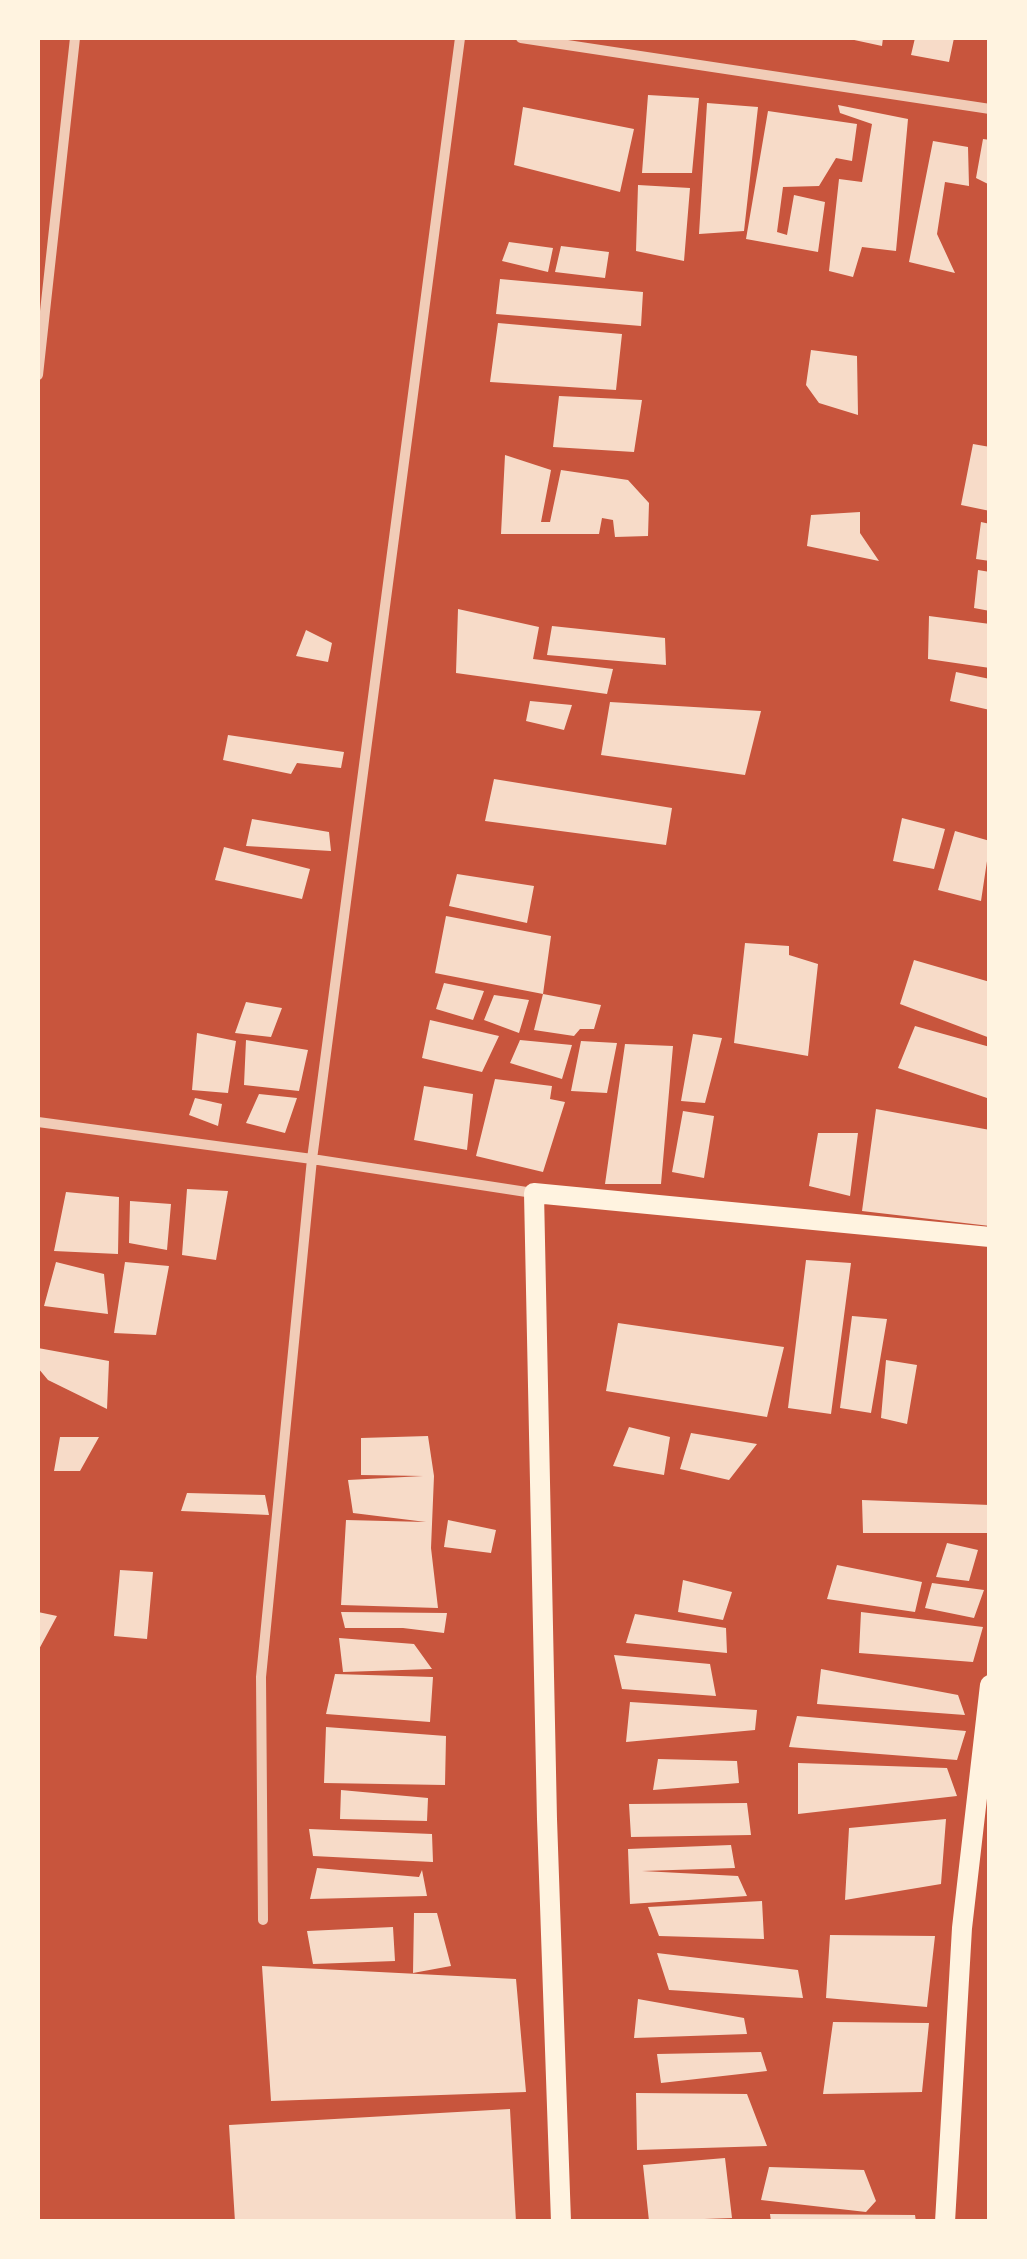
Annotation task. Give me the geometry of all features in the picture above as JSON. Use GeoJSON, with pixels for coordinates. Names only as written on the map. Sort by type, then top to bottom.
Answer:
{"type":"FeatureCollection","features":[{"type":"Feature","properties":{"kind":"main road"},"geometry":{"type":"LineString","coordinates":[[561,2222],[547,1820],[534,1193],[990,1237]]}},
{"type":"Feature","properties":{"kind":"main road"},"geometry":{"type":"LineString","coordinates":[[944,2222],[962,1928],[990,1685]]}},
{"type":"Feature","properties":{"kind":"street"},"geometry":{"type":"LineString","coordinates":[[38,375],[75,38]]}},
{"type":"Feature","properties":{"kind":"street"},"geometry":{"type":"LineString","coordinates":[[263,1920],[261,1678],[312,1159],[460,38]]}},
{"type":"Feature","properties":{"kind":"street"},"geometry":{"type":"LineString","coordinates":[[521,38],[990,109]]}},
{"type":"Feature","properties":{"kind":"street"},"geometry":{"type":"LineString","coordinates":[[38,1122],[534,1193]]}},
{"type":"Feature","properties":{"kind":"building"},"geometry":{"type":"Polygon","coordinates":[[[845,38],[883,38],[882,46],[845,38]]]}},
{"type":"Feature","properties":{"kind":"building"},"geometry":{"type":"Polygon","coordinates":[[[915,38],[954,38],[949,62],[911,55],[915,38]]]}},
{"type":"Feature","properties":{"kind":"building"},"geometry":{"type":"Polygon","coordinates":[[[648,95],[699,98],[692,173],[642,173],[648,95]]]}},
{"type":"Feature","properties":{"kind":"building"},"geometry":{"type":"Polygon","coordinates":[[[707,103],[758,107],[744,231],[699,234],[707,103]]]}},
{"type":"Feature","properties":{"kind":"building"},"geometry":{"type":"Polygon","coordinates":[[[838,105],[908,119],[896,251],[862,247],[853,277],[829,271],[839,179],[862,182],[872,124],[840,113],[838,105]]]}},
{"type":"Feature","properties":{"kind":"building"},"geometry":{"type":"Polygon","coordinates":[[[523,107],[634,129],[620,192],[514,165],[523,107]]]}},
{"type":"Feature","properties":{"kind":"building"},"geometry":{"type":"Polygon","coordinates":[[[768,111],[857,124],[852,161],[836,158],[819,186],[783,187],[777,232],[787,235],[794,195],[825,202],[818,252],[746,239],[768,111]]]}},
{"type":"Feature","properties":{"kind":"building"},"geometry":{"type":"Polygon","coordinates":[[[983,139],[990,140],[990,185],[976,178],[983,139]]]}},
{"type":"Feature","properties":{"kind":"building"},"geometry":{"type":"Polygon","coordinates":[[[933,141],[968,147],[969,186],[945,182],[937,234],[955,273],[909,262],[933,141]]]}},
{"type":"Feature","properties":{"kind":"building"},"geometry":{"type":"Polygon","coordinates":[[[638,185],[690,188],[684,261],[636,251],[638,185]]]}},
{"type":"Feature","properties":{"kind":"building"},"geometry":{"type":"Polygon","coordinates":[[[509,242],[553,248],[548,272],[502,261],[509,242]]]}},
{"type":"Feature","properties":{"kind":"building"},"geometry":{"type":"Polygon","coordinates":[[[561,246],[609,252],[605,278],[555,272],[561,246]]]}},
{"type":"Feature","properties":{"kind":"building"},"geometry":{"type":"Polygon","coordinates":[[[500,279],[643,292],[641,326],[496,314],[500,279]]]}},
{"type":"Feature","properties":{"kind":"building"},"geometry":{"type":"Polygon","coordinates":[[[498,323],[622,334],[616,390],[490,382],[498,323]]]}},
{"type":"Feature","properties":{"kind":"building"},"geometry":{"type":"Polygon","coordinates":[[[811,350],[857,356],[858,415],[819,403],[806,385],[811,350]]]}},
{"type":"Feature","properties":{"kind":"building"},"geometry":{"type":"Polygon","coordinates":[[[559,396],[642,400],[634,452],[553,447],[559,396]]]}},
{"type":"Feature","properties":{"kind":"building"},"geometry":{"type":"Polygon","coordinates":[[[973,444],[990,447],[990,511],[961,505],[973,444]]]}},
{"type":"Feature","properties":{"kind":"building"},"geometry":{"type":"Polygon","coordinates":[[[505,455],[551,470],[541,522],[550,522],[561,470],[628,480],[649,503],[648,536],[615,537],[613,520],[602,518],[599,534],[501,534],[505,455]]]}},
{"type":"Feature","properties":{"kind":"building"},"geometry":{"type":"Polygon","coordinates":[[[860,512],[860,533],[879,561],[807,546],[811,515],[860,512]]]}},
{"type":"Feature","properties":{"kind":"building"},"geometry":{"type":"Polygon","coordinates":[[[981,522],[990,524],[990,561],[976,559],[981,522]]]}},
{"type":"Feature","properties":{"kind":"building"},"geometry":{"type":"Polygon","coordinates":[[[978,570],[990,572],[990,611],[974,608],[978,570]]]}},
{"type":"Feature","properties":{"kind":"building"},"geometry":{"type":"Polygon","coordinates":[[[458,609],[539,627],[533,659],[613,669],[607,694],[456,673],[458,609]]]}},
{"type":"Feature","properties":{"kind":"building"},"geometry":{"type":"Polygon","coordinates":[[[929,616],[990,624],[990,668],[928,659],[929,616]]]}},
{"type":"Feature","properties":{"kind":"building"},"geometry":{"type":"Polygon","coordinates":[[[552,626],[665,638],[666,665],[547,655],[552,626]]]}},
{"type":"Feature","properties":{"kind":"building"},"geometry":{"type":"Polygon","coordinates":[[[306,630],[332,643],[328,662],[296,656],[306,630]]]}},
{"type":"Feature","properties":{"kind":"building"},"geometry":{"type":"Polygon","coordinates":[[[956,672],[990,679],[990,710],[950,701],[956,672]]]}},
{"type":"Feature","properties":{"kind":"building"},"geometry":{"type":"Polygon","coordinates":[[[530,701],[572,705],[564,730],[526,721],[530,701]]]}},
{"type":"Feature","properties":{"kind":"building"},"geometry":{"type":"Polygon","coordinates":[[[610,702],[761,711],[745,775],[601,755],[610,702]]]}},
{"type":"Feature","properties":{"kind":"building"},"geometry":{"type":"Polygon","coordinates":[[[228,735],[344,752],[341,768],[297,763],[291,774],[223,760],[228,735]]]}},
{"type":"Feature","properties":{"kind":"building"},"geometry":{"type":"Polygon","coordinates":[[[494,779],[672,808],[666,845],[485,821],[494,779]]]}},
{"type":"Feature","properties":{"kind":"building"},"geometry":{"type":"Polygon","coordinates":[[[902,818],[945,829],[934,869],[893,861],[902,818]]]}},
{"type":"Feature","properties":{"kind":"building"},"geometry":{"type":"Polygon","coordinates":[[[252,819],[329,832],[331,851],[246,846],[252,819]]]}},
{"type":"Feature","properties":{"kind":"building"},"geometry":{"type":"Polygon","coordinates":[[[955,831],[990,841],[981,901],[938,890],[955,831]]]}},
{"type":"Feature","properties":{"kind":"building"},"geometry":{"type":"Polygon","coordinates":[[[224,847],[310,869],[302,899],[215,880],[224,847]]]}},
{"type":"Feature","properties":{"kind":"building"},"geometry":{"type":"Polygon","coordinates":[[[457,874],[534,886],[527,923],[449,906],[457,874]]]}},
{"type":"Feature","properties":{"kind":"building"},"geometry":{"type":"Polygon","coordinates":[[[446,916],[551,936],[543,994],[435,973],[446,916]]]}},
{"type":"Feature","properties":{"kind":"building"},"geometry":{"type":"Polygon","coordinates":[[[745,943],[789,946],[789,955],[818,964],[808,1056],[734,1043],[745,943]]]}},
{"type":"Feature","properties":{"kind":"building"},"geometry":{"type":"Polygon","coordinates":[[[914,960],[990,982],[990,1038],[900,1004],[914,960]]]}},
{"type":"Feature","properties":{"kind":"building"},"geometry":{"type":"Polygon","coordinates":[[[444,983],[484,991],[473,1020],[436,1009],[444,983]]]}},
{"type":"Feature","properties":{"kind":"building"},"geometry":{"type":"Polygon","coordinates":[[[543,994],[601,1005],[594,1029],[580,1029],[574,1036],[534,1030],[543,994]]]}},
{"type":"Feature","properties":{"kind":"building"},"geometry":{"type":"Polygon","coordinates":[[[494,995],[529,1000],[519,1033],[484,1020],[494,995]]]}},
{"type":"Feature","properties":{"kind":"building"},"geometry":{"type":"Polygon","coordinates":[[[246,1002],[282,1008],[271,1037],[235,1033],[246,1002]]]}},
{"type":"Feature","properties":{"kind":"building"},"geometry":{"type":"Polygon","coordinates":[[[430,1020],[499,1036],[482,1072],[422,1058],[430,1020]]]}},
{"type":"Feature","properties":{"kind":"building"},"geometry":{"type":"Polygon","coordinates":[[[915,1026],[990,1047],[990,1099],[898,1068],[915,1026]]]}},
{"type":"Feature","properties":{"kind":"building"},"geometry":{"type":"Polygon","coordinates":[[[197,1033],[236,1041],[228,1093],[192,1090],[197,1033]]]}},
{"type":"Feature","properties":{"kind":"building"},"geometry":{"type":"Polygon","coordinates":[[[693,1034],[722,1038],[705,1103],[681,1101],[693,1034]]]}},
{"type":"Feature","properties":{"kind":"building"},"geometry":{"type":"Polygon","coordinates":[[[246,1040],[308,1050],[299,1091],[244,1085],[246,1040]]]}},
{"type":"Feature","properties":{"kind":"building"},"geometry":{"type":"Polygon","coordinates":[[[520,1040],[572,1045],[562,1079],[510,1063],[520,1040]]]}},
{"type":"Feature","properties":{"kind":"building"},"geometry":{"type":"Polygon","coordinates":[[[581,1041],[617,1043],[607,1093],[571,1091],[581,1041]]]}},
{"type":"Feature","properties":{"kind":"building"},"geometry":{"type":"Polygon","coordinates":[[[625,1044],[673,1046],[661,1184],[605,1184],[625,1044]]]}},
{"type":"Feature","properties":{"kind":"building"},"geometry":{"type":"Polygon","coordinates":[[[495,1079],[552,1086],[550,1099],[565,1102],[543,1172],[476,1156],[495,1079]]]}},
{"type":"Feature","properties":{"kind":"building"},"geometry":{"type":"Polygon","coordinates":[[[424,1086],[473,1094],[467,1150],[414,1140],[424,1086]]]}},
{"type":"Feature","properties":{"kind":"building"},"geometry":{"type":"Polygon","coordinates":[[[259,1094],[297,1098],[285,1133],[246,1123],[259,1094]]]}},
{"type":"Feature","properties":{"kind":"building"},"geometry":{"type":"Polygon","coordinates":[[[195,1098],[222,1104],[218,1126],[189,1115],[195,1098]]]}},
{"type":"Feature","properties":{"kind":"building"},"geometry":{"type":"Polygon","coordinates":[[[876,1109],[990,1130],[990,1226],[862,1211],[876,1109]]]}},
{"type":"Feature","properties":{"kind":"building"},"geometry":{"type":"Polygon","coordinates":[[[683,1111],[714,1116],[704,1178],[672,1172],[683,1111]]]}},
{"type":"Feature","properties":{"kind":"building"},"geometry":{"type":"Polygon","coordinates":[[[818,1133],[858,1133],[850,1196],[809,1186],[818,1133]]]}},
{"type":"Feature","properties":{"kind":"building"},"geometry":{"type":"Polygon","coordinates":[[[187,1189],[228,1191],[216,1260],[182,1255],[187,1189]]]}},
{"type":"Feature","properties":{"kind":"building"},"geometry":{"type":"Polygon","coordinates":[[[66,1192],[119,1197],[118,1254],[54,1251],[66,1192]]]}},
{"type":"Feature","properties":{"kind":"building"},"geometry":{"type":"Polygon","coordinates":[[[130,1201],[171,1204],[167,1250],[129,1243],[130,1201]]]}},
{"type":"Feature","properties":{"kind":"building"},"geometry":{"type":"Polygon","coordinates":[[[806,1260],[851,1263],[831,1414],[788,1408],[806,1260]]]}},
{"type":"Feature","properties":{"kind":"building"},"geometry":{"type":"Polygon","coordinates":[[[56,1262],[104,1274],[108,1314],[44,1306],[56,1262]]]}},
{"type":"Feature","properties":{"kind":"building"},"geometry":{"type":"Polygon","coordinates":[[[125,1262],[169,1266],[156,1335],[114,1333],[125,1262]]]}},
{"type":"Feature","properties":{"kind":"building"},"geometry":{"type":"Polygon","coordinates":[[[852,1316],[887,1319],[871,1413],[840,1408],[852,1316]]]}},
{"type":"Feature","properties":{"kind":"building"},"geometry":{"type":"Polygon","coordinates":[[[618,1323],[784,1347],[767,1417],[606,1391],[618,1323]]]}},
{"type":"Feature","properties":{"kind":"building"},"geometry":{"type":"Polygon","coordinates":[[[38,1348],[109,1361],[107,1409],[48,1380],[38,1368],[38,1348]]]}},
{"type":"Feature","properties":{"kind":"building"},"geometry":{"type":"Polygon","coordinates":[[[886,1360],[917,1365],[907,1424],[881,1418],[886,1360]]]}},
{"type":"Feature","properties":{"kind":"building"},"geometry":{"type":"Polygon","coordinates":[[[629,1427],[670,1437],[664,1475],[613,1466],[629,1427]]]}},
{"type":"Feature","properties":{"kind":"building"},"geometry":{"type":"Polygon","coordinates":[[[691,1433],[757,1444],[729,1480],[680,1469],[691,1433]]]}},
{"type":"Feature","properties":{"kind":"building"},"geometry":{"type":"Polygon","coordinates":[[[428,1436],[434,1476],[431,1548],[438,1608],[341,1605],[346,1520],[426,1522],[353,1513],[348,1480],[423,1476],[361,1475],[361,1438],[428,1436]]]}},
{"type":"Feature","properties":{"kind":"building"},"geometry":{"type":"Polygon","coordinates":[[[60,1437],[99,1437],[80,1471],[54,1471],[60,1437]]]}},
{"type":"Feature","properties":{"kind":"building"},"geometry":{"type":"Polygon","coordinates":[[[187,1493],[265,1495],[269,1515],[181,1511],[187,1493]]]}},
{"type":"Feature","properties":{"kind":"building"},"geometry":{"type":"Polygon","coordinates":[[[862,1500],[990,1505],[990,1527],[988,1533],[863,1533],[862,1500]]]}},
{"type":"Feature","properties":{"kind":"building"},"geometry":{"type":"Polygon","coordinates":[[[448,1520],[496,1530],[491,1553],[444,1547],[448,1520]]]}},
{"type":"Feature","properties":{"kind":"building"},"geometry":{"type":"Polygon","coordinates":[[[947,1543],[978,1550],[969,1581],[936,1577],[947,1543]]]}},
{"type":"Feature","properties":{"kind":"building"},"geometry":{"type":"Polygon","coordinates":[[[837,1565],[922,1582],[915,1612],[827,1599],[837,1565]]]}},
{"type":"Feature","properties":{"kind":"building"},"geometry":{"type":"Polygon","coordinates":[[[120,1570],[153,1572],[147,1639],[114,1636],[120,1570]]]}},
{"type":"Feature","properties":{"kind":"building"},"geometry":{"type":"Polygon","coordinates":[[[683,1580],[732,1592],[723,1620],[678,1612],[683,1580]]]}},
{"type":"Feature","properties":{"kind":"building"},"geometry":{"type":"Polygon","coordinates":[[[932,1583],[984,1590],[974,1618],[925,1608],[932,1583]]]}},
{"type":"Feature","properties":{"kind":"building"},"geometry":{"type":"Polygon","coordinates":[[[38,1612],[57,1616],[38,1651],[38,1612]]]}},
{"type":"Feature","properties":{"kind":"building"},"geometry":{"type":"Polygon","coordinates":[[[341,1612],[447,1613],[444,1633],[345,1628],[341,1612]]]}},
{"type":"Feature","properties":{"kind":"building"},"geometry":{"type":"Polygon","coordinates":[[[861,1612],[983,1627],[973,1662],[859,1653],[861,1612]]]}},
{"type":"Feature","properties":{"kind":"building"},"geometry":{"type":"Polygon","coordinates":[[[635,1614],[726,1628],[727,1653],[626,1643],[635,1614]]]}},
{"type":"Feature","properties":{"kind":"building"},"geometry":{"type":"Polygon","coordinates":[[[339,1638],[414,1644],[432,1669],[343,1672],[339,1638]]]}},
{"type":"Feature","properties":{"kind":"building"},"geometry":{"type":"Polygon","coordinates":[[[614,1655],[710,1664],[716,1696],[622,1689],[614,1655]]]}},
{"type":"Feature","properties":{"kind":"building"},"geometry":{"type":"Polygon","coordinates":[[[821,1669],[958,1695],[965,1715],[817,1704],[821,1669]]]}},
{"type":"Feature","properties":{"kind":"building"},"geometry":{"type":"Polygon","coordinates":[[[335,1674],[433,1677],[430,1722],[326,1714],[335,1674]]]}},
{"type":"Feature","properties":{"kind":"building"},"geometry":{"type":"Polygon","coordinates":[[[630,1702],[757,1710],[755,1730],[626,1742],[630,1702]]]}},
{"type":"Feature","properties":{"kind":"building"},"geometry":{"type":"Polygon","coordinates":[[[797,1716],[966,1731],[957,1760],[789,1747],[797,1716]]]}},
{"type":"Feature","properties":{"kind":"building"},"geometry":{"type":"Polygon","coordinates":[[[326,1727],[446,1736],[445,1785],[324,1783],[326,1727]]]}},
{"type":"Feature","properties":{"kind":"building"},"geometry":{"type":"Polygon","coordinates":[[[658,1759],[737,1761],[739,1783],[653,1790],[658,1759]]]}},
{"type":"Feature","properties":{"kind":"building"},"geometry":{"type":"Polygon","coordinates":[[[798,1763],[947,1768],[957,1796],[798,1814],[798,1763]]]}},
{"type":"Feature","properties":{"kind":"building"},"geometry":{"type":"Polygon","coordinates":[[[341,1790],[428,1798],[427,1821],[340,1819],[341,1790]]]}},
{"type":"Feature","properties":{"kind":"building"},"geometry":{"type":"Polygon","coordinates":[[[747,1803],[751,1835],[631,1837],[629,1804],[747,1803]]]}},
{"type":"Feature","properties":{"kind":"building"},"geometry":{"type":"Polygon","coordinates":[[[946,1819],[941,1884],[845,1900],[849,1828],[946,1819]]]}},
{"type":"Feature","properties":{"kind":"building"},"geometry":{"type":"Polygon","coordinates":[[[309,1829],[432,1834],[433,1862],[313,1856],[309,1829]]]}},
{"type":"Feature","properties":{"kind":"building"},"geometry":{"type":"Polygon","coordinates":[[[731,1845],[735,1868],[642,1871],[738,1876],[747,1896],[630,1904],[628,1849],[731,1845]]]}},
{"type":"Feature","properties":{"kind":"building"},"geometry":{"type":"Polygon","coordinates":[[[317,1868],[419,1877],[422,1870],[427,1896],[310,1899],[317,1868]]]}},
{"type":"Feature","properties":{"kind":"building"},"geometry":{"type":"Polygon","coordinates":[[[762,1901],[764,1939],[659,1936],[648,1907],[762,1901]]]}},
{"type":"Feature","properties":{"kind":"building"},"geometry":{"type":"Polygon","coordinates":[[[414,1913],[437,1913],[451,1966],[413,1973],[414,1913]]]}},
{"type":"Feature","properties":{"kind":"building"},"geometry":{"type":"Polygon","coordinates":[[[393,1927],[395,1961],[313,1964],[307,1931],[393,1927]]]}},
{"type":"Feature","properties":{"kind":"building"},"geometry":{"type":"Polygon","coordinates":[[[830,1935],[935,1936],[927,2007],[826,1998],[830,1935]]]}},
{"type":"Feature","properties":{"kind":"building"},"geometry":{"type":"Polygon","coordinates":[[[657,1953],[798,1970],[803,1998],[669,1990],[657,1953]]]}},
{"type":"Feature","properties":{"kind":"building"},"geometry":{"type":"Polygon","coordinates":[[[262,1966],[516,1979],[526,2092],[271,2101],[262,1966]]]}},
{"type":"Feature","properties":{"kind":"building"},"geometry":{"type":"Polygon","coordinates":[[[638,1999],[744,2018],[747,2034],[634,2038],[638,1999]]]}},
{"type":"Feature","properties":{"kind":"building"},"geometry":{"type":"Polygon","coordinates":[[[833,2022],[929,2023],[922,2092],[823,2094],[833,2022]]]}},
{"type":"Feature","properties":{"kind":"building"},"geometry":{"type":"Polygon","coordinates":[[[761,2052],[767,2071],[661,2083],[657,2054],[761,2052]]]}},
{"type":"Feature","properties":{"kind":"building"},"geometry":{"type":"Polygon","coordinates":[[[636,2093],[747,2094],[767,2146],[637,2150],[636,2093]]]}},
{"type":"Feature","properties":{"kind":"building"},"geometry":{"type":"Polygon","coordinates":[[[510,2109],[516,2222],[235,2222],[229,2125],[510,2109]]]}},
{"type":"Feature","properties":{"kind":"building"},"geometry":{"type":"Polygon","coordinates":[[[725,2158],[732,2218],[649,2221],[643,2165],[725,2158]]]}},
{"type":"Feature","properties":{"kind":"building"},"geometry":{"type":"Polygon","coordinates":[[[769,2167],[864,2170],[876,2201],[866,2212],[761,2200],[769,2167]]]}},
{"type":"Feature","properties":{"kind":"building"},"geometry":{"type":"Polygon","coordinates":[[[770,2214],[915,2215],[916,2222],[771,2222],[770,2214]]]}}]}
